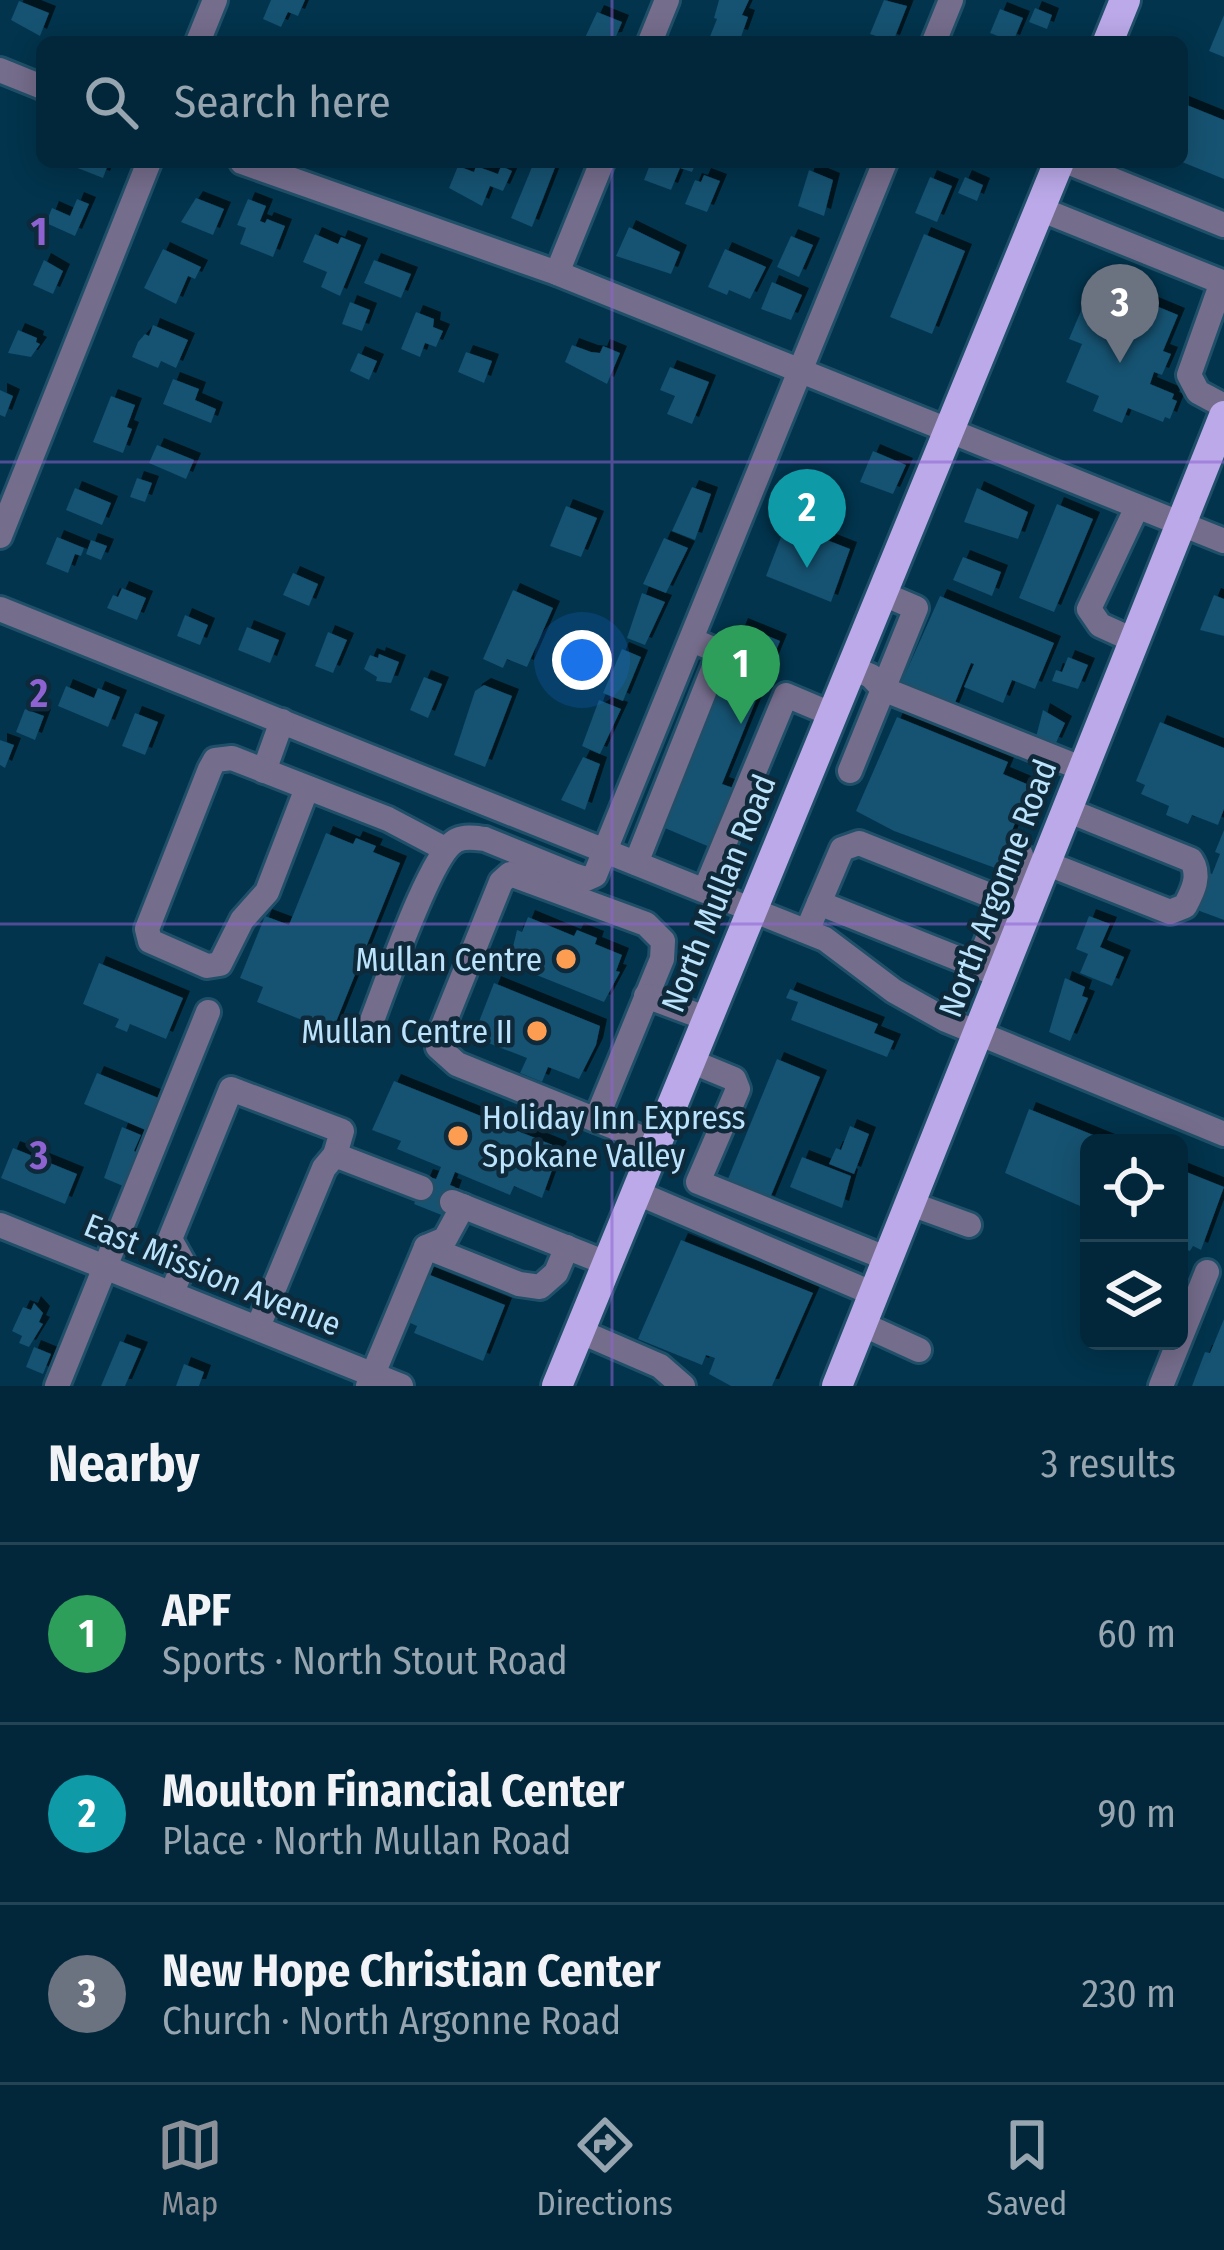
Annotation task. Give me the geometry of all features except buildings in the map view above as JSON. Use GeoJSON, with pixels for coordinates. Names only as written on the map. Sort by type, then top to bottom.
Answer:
{"type":"FeatureCollection","features":[{"type":"Feature","properties":{"kind":"main road"},"geometry":{"type":"LineString","coordinates":[[1110,36],[1125,0]]}},
{"type":"Feature","properties":{"kind":"main road","name":"North Mullan Road"},"geometry":{"type":"LineString","coordinates":[[557,1386],[1057,168]]}},
{"type":"Feature","properties":{"kind":"main road","name":"North Argonne Road"},"geometry":{"type":"LineString","coordinates":[[837,1386],[979,1034],[990,971],[1033,859],[1066,810],[1224,416]]}},
{"type":"Feature","properties":{"kind":"street"},"geometry":{"type":"LineString","coordinates":[[200,36],[215,0]]}},
{"type":"Feature","properties":{"kind":"street"},"geometry":{"type":"LineString","coordinates":[[652,36],[667,0]]}},
{"type":"Feature","properties":{"kind":"street"},"geometry":{"type":"LineString","coordinates":[[936,36],[950,0]]}},
{"type":"Feature","properties":{"kind":"street"},"geometry":{"type":"LineString","coordinates":[[0,70],[36,85]]}},
{"type":"Feature","properties":{"kind":"street"},"geometry":{"type":"LineString","coordinates":[[0,536],[147,168]]}},
{"type":"Feature","properties":{"kind":"street"},"geometry":{"type":"LineString","coordinates":[[259,168],[557,272],[1224,542]]}},
{"type":"Feature","properties":{"kind":"street"},"geometry":{"type":"LineString","coordinates":[[557,272],[600,168]]}},
{"type":"Feature","properties":{"kind":"street"},"geometry":{"type":"LineString","coordinates":[[369,1028],[426,884],[446,849],[459,838],[485,839],[586,879],[595,875],[884,168]]}},
{"type":"Feature","properties":{"kind":"street"},"geometry":{"type":"LineString","coordinates":[[1083,168],[1224,225]]}},
{"type":"Feature","properties":{"kind":"street"},"geometry":{"type":"LineString","coordinates":[[1040,209],[1223,282],[1189,375],[1198,392],[1224,406]]}},
{"type":"Feature","properties":{"kind":"street"},"geometry":{"type":"LineString","coordinates":[[1004,452],[1013,426]]}},
{"type":"Feature","properties":{"kind":"street"},"geometry":{"type":"LineString","coordinates":[[1133,640],[1100,625],[1089,609],[1137,507]]}},
{"type":"Feature","properties":{"kind":"street"},"geometry":{"type":"LineString","coordinates":[[850,771],[916,608],[881,593]]}},
{"type":"Feature","properties":{"kind":"street"},"geometry":{"type":"LineString","coordinates":[[0,609],[807,932],[848,952],[920,1007],[1224,1134]]}},
{"type":"Feature","properties":{"kind":"street"},"geometry":{"type":"LineString","coordinates":[[636,863],[721,652],[692,640]]}},
{"type":"Feature","properties":{"kind":"street"},"geometry":{"type":"LineString","coordinates":[[850,667],[871,676],[883,689],[1083,769]]}},
{"type":"Feature","properties":{"kind":"street"},"geometry":{"type":"LineString","coordinates":[[705,890],[786,695],[831,714]]}},
{"type":"Feature","properties":{"kind":"street"},"geometry":{"type":"LineString","coordinates":[[264,771],[282,721]]}},
{"type":"Feature","properties":{"kind":"street"},"geometry":{"type":"LineString","coordinates":[[308,788],[267,892],[242,920],[220,964],[207,966],[150,941],[147,929],[215,760],[232,758],[388,819],[446,849]]}},
{"type":"Feature","properties":{"kind":"street"},"geometry":{"type":"LineString","coordinates":[[1033,859],[1170,912],[1185,906],[1195,885],[1196,867],[1191,860],[1066,810]]}},
{"type":"Feature","properties":{"kind":"street"},"geometry":{"type":"LineString","coordinates":[[807,932],[842,849],[859,843],[1015,905]]}},
{"type":"Feature","properties":{"kind":"street"},"geometry":{"type":"LineString","coordinates":[[596,1120],[662,959],[663,941],[657,932],[510,874],[504,877],[438,1047],[457,1064],[596,1120],[655,1143]]}},
{"type":"Feature","properties":{"kind":"street"},"geometry":{"type":"LineString","coordinates":[[819,903],[990,971]]}},
{"type":"Feature","properties":{"kind":"street"},"geometry":{"type":"LineString","coordinates":[[646,995],[705,1018]]}},
{"type":"Feature","properties":{"kind":"street"},"geometry":{"type":"LineString","coordinates":[[57,1386],[208,1012]]}},
{"type":"Feature","properties":{"kind":"street"},"geometry":{"type":"LineString","coordinates":[[688,1060],[734,1079],[738,1089],[698,1182],[888,1258]]}},
{"type":"Feature","properties":{"kind":"street"},"geometry":{"type":"LineString","coordinates":[[172,1292],[184,1264],[170,1239],[231,1089],[342,1131],[258,1327]]}},
{"type":"Feature","properties":{"kind":"street"},"geometry":{"type":"LineString","coordinates":[[335,1155],[421,1189]]}},
{"type":"Feature","properties":{"kind":"street"},"geometry":{"type":"LineString","coordinates":[[634,1192],[874,1294]]}},
{"type":"Feature","properties":{"kind":"street"},"geometry":{"type":"LineString","coordinates":[[370,1380],[426,1247],[445,1239],[456,1203],[606,1263]]}},
{"type":"Feature","properties":{"kind":"street"},"geometry":{"type":"LineString","coordinates":[[910,1204],[969,1226]]}},
{"type":"Feature","properties":{"kind":"street","name":"East Mission Avenue"},"geometry":{"type":"LineString","coordinates":[[0,1225],[258,1327],[370,1380],[401,1386]]}},
{"type":"Feature","properties":{"kind":"street"},"geometry":{"type":"LineString","coordinates":[[426,1247],[519,1284],[540,1287],[556,1273],[567,1247]]}},
{"type":"Feature","properties":{"kind":"street"},"geometry":{"type":"LineString","coordinates":[[1161,1386],[1207,1272]]}},
{"type":"Feature","properties":{"kind":"street"},"geometry":{"type":"LineString","coordinates":[[862,1324],[919,1350]]}},
{"type":"Feature","properties":{"kind":"street"},"geometry":{"type":"LineString","coordinates":[[579,1331],[660,1366],[683,1386]]}},
{"type":"Feature","properties":{"kind":"place","name":"New Hope Christian Center"},"geometry":{"type":"Point","coordinates":[1120,363]}},
{"type":"Feature","properties":{"kind":"place","name":"Moulton Financial Center"},"geometry":{"type":"Point","coordinates":[807,568]}},
{"type":"Feature","properties":{"kind":"place","name":"APF"},"geometry":{"type":"Point","coordinates":[741,724]}},
{"type":"Feature","properties":{"kind":"place","name":"Mullan Centre"},"geometry":{"type":"Point","coordinates":[566,959]}},
{"type":"Feature","properties":{"kind":"place","name":"Mullan Centre II"},"geometry":{"type":"Point","coordinates":[537,1031]}},
{"type":"Feature","properties":{"kind":"place","name":"Holiday Inn Express Spokane Valley"},"geometry":{"type":"Point","coordinates":[458,1136]}}]}
